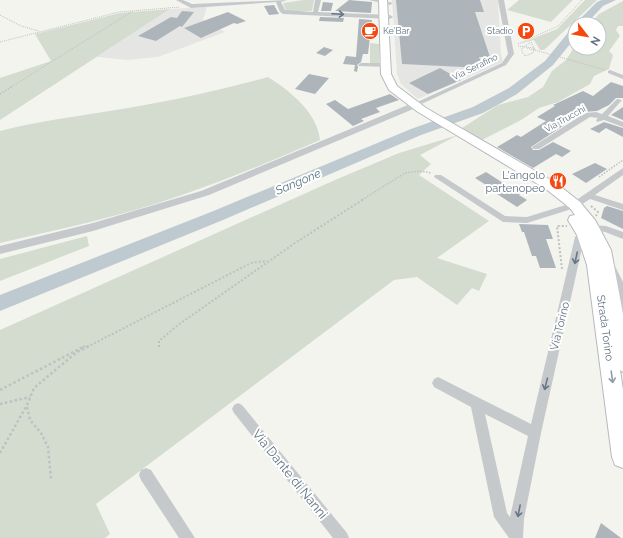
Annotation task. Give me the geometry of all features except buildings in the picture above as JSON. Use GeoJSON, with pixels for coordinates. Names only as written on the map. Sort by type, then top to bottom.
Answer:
{"type":"FeatureCollection","features":[{"type":"Feature","properties":{"kind":"main road"},"geometry":{"type":"LineString","coordinates":[[386,1],[393,74],[415,105]]}},
{"type":"Feature","properties":{"kind":"main road","name":"Strada Torino"},"geometry":{"type":"LineString","coordinates":[[387,16],[386,65],[390,83],[397,92],[415,105],[530,175],[591,232],[606,262],[623,363]]}},
{"type":"Feature","properties":{"kind":"main road","name":"Strada Torino"},"geometry":{"type":"LineString","coordinates":[[591,232],[623,457]]}},
{"type":"Feature","properties":{"kind":"street"},"geometry":{"type":"LineString","coordinates":[[179,0],[191,6],[205,3],[281,0],[283,12],[387,16]]}},
{"type":"Feature","properties":{"kind":"street"},"geometry":{"type":"LineString","coordinates":[[315,13],[318,0]]}},
{"type":"Feature","properties":{"kind":"street"},"geometry":{"type":"LineString","coordinates":[[372,0],[386,1]]}},
{"type":"Feature","properties":{"kind":"street","name":"Via Serafino"},"geometry":{"type":"LineString","coordinates":[[415,105],[504,64],[511,54],[500,0]]}},
{"type":"Feature","properties":{"kind":"street"},"geometry":{"type":"LineString","coordinates":[[365,64],[386,65]]}},
{"type":"Feature","properties":{"kind":"street"},"geometry":{"type":"LineString","coordinates":[[610,72],[623,77]]}},
{"type":"Feature","properties":{"kind":"street"},"geometry":{"type":"LineString","coordinates":[[602,119],[619,100]]}},
{"type":"Feature","properties":{"kind":"street"},"geometry":{"type":"LineString","coordinates":[[0,250],[93,227],[205,193],[415,105]]}},
{"type":"Feature","properties":{"kind":"street","name":"Via Trucchi"},"geometry":{"type":"LineString","coordinates":[[536,147],[588,116],[596,114],[602,119],[623,125]]}},
{"type":"Feature","properties":{"kind":"street"},"geometry":{"type":"LineString","coordinates":[[438,178],[503,219],[527,220],[569,210],[623,171]]}},
{"type":"Feature","properties":{"kind":"street"},"geometry":{"type":"LineString","coordinates":[[590,196],[623,207]]}},
{"type":"Feature","properties":{"kind":"street"},"geometry":{"type":"LineString","coordinates":[[591,232],[606,229],[623,236]]}},
{"type":"Feature","properties":{"kind":"street","name":"Via Torino"},"geometry":{"type":"LineString","coordinates":[[516,536],[517,519],[535,433],[580,237],[591,232]]}},
{"type":"Feature","properties":{"kind":"street","name":"Strada Torino"},"geometry":{"type":"LineString","coordinates":[[606,262],[619,273],[623,306]]}},
{"type":"Feature","properties":{"kind":"street"},"geometry":{"type":"LineString","coordinates":[[438,383],[535,433]]}},
{"type":"Feature","properties":{"kind":"street","name":"Via Torino"},"geometry":{"type":"LineString","coordinates":[[477,404],[501,517],[516,536]]}},
{"type":"Feature","properties":{"kind":"street","name":"Via Dante di Nanni"},"geometry":{"type":"LineString","coordinates":[[238,409],[342,538]]}},
{"type":"Feature","properties":{"kind":"street"},"geometry":{"type":"LineString","coordinates":[[146,475],[188,538]]}},
{"type":"Feature","properties":{"kind":"path"},"geometry":{"type":"LineString","coordinates":[[0,42],[96,17],[134,11],[191,6]]}},
{"type":"Feature","properties":{"kind":"path"},"geometry":{"type":"LineString","coordinates":[[0,94],[134,11]]}},
{"type":"Feature","properties":{"kind":"path"},"geometry":{"type":"LineString","coordinates":[[0,15],[26,28],[42,31]]}},
{"type":"Feature","properties":{"kind":"path"},"geometry":{"type":"LineString","coordinates":[[530,48],[534,48],[534,51],[525,56],[522,50],[526,44],[531,42],[534,50]]}},
{"type":"Feature","properties":{"kind":"path"},"geometry":{"type":"LineString","coordinates":[[518,46],[530,48],[610,72]]}},
{"type":"Feature","properties":{"kind":"path"},"geometry":{"type":"LineString","coordinates":[[159,347],[159,341],[166,334],[196,314],[267,261],[358,201],[386,186],[395,178],[406,173],[422,171],[428,172],[438,178]]}},
{"type":"Feature","properties":{"kind":"path"},"geometry":{"type":"LineString","coordinates":[[560,276],[562,268],[557,226],[570,226],[569,210]]}},
{"type":"Feature","properties":{"kind":"path"},"geometry":{"type":"LineString","coordinates":[[0,390],[60,358],[251,263],[267,261]]}},
{"type":"Feature","properties":{"kind":"path"},"geometry":{"type":"LineString","coordinates":[[0,453],[27,405],[34,388],[77,352],[94,342]]}},
{"type":"Feature","properties":{"kind":"path"},"geometry":{"type":"LineString","coordinates":[[0,404],[30,397]]}},
{"type":"Feature","properties":{"kind":"path"},"geometry":{"type":"LineString","coordinates":[[27,405],[30,420],[41,433],[48,447],[52,479]]}},
{"type":"Feature","properties":{"kind":"shaded area"},"geometry":{"type":"Polygon","coordinates":[[[314,0],[312,11],[286,11],[283,3],[314,0]]]}},
{"type":"Feature","properties":{"kind":"shaded area"},"geometry":{"type":"Polygon","coordinates":[[[392,0],[498,0],[501,54],[503,62],[418,99],[401,84],[397,74],[392,0]]]}},
{"type":"Feature","properties":{"kind":"shaded area"},"geometry":{"type":"Polygon","coordinates":[[[519,0],[573,0],[551,22],[507,10],[519,0]]]}},
{"type":"Feature","properties":{"kind":"shaded area"},"geometry":{"type":"Polygon","coordinates":[[[585,0],[597,0],[580,16],[570,16],[585,0]]]}},
{"type":"Feature","properties":{"kind":"shaded area"},"geometry":{"type":"Polygon","coordinates":[[[623,1],[623,26],[618,26],[616,30],[620,36],[609,51],[613,55],[609,69],[594,76],[590,84],[558,102],[539,108],[521,120],[482,140],[462,128],[498,105],[528,97],[543,87],[552,71],[566,60],[569,56],[607,56],[607,16],[597,16],[623,1]]]}},
{"type":"Feature","properties":{"kind":"shaded area"},"geometry":{"type":"Polygon","coordinates":[[[207,7],[203,20],[225,32],[158,57],[128,60],[97,57],[170,9],[207,7]]]}},
{"type":"Feature","properties":{"kind":"shaded area"},"geometry":{"type":"Polygon","coordinates":[[[170,9],[0,120],[0,78],[51,61],[35,34],[120,13],[170,9]]]}},
{"type":"Feature","properties":{"kind":"shaded area"},"geometry":{"type":"Polygon","coordinates":[[[567,19],[567,28],[544,50],[540,50],[534,40],[519,44],[557,29],[567,19]]]}},
{"type":"Feature","properties":{"kind":"shaded area"},"geometry":{"type":"Polygon","coordinates":[[[370,43],[379,44],[379,64],[370,65],[370,43]]]}},
{"type":"Feature","properties":{"kind":"shaded area"},"geometry":{"type":"Polygon","coordinates":[[[268,77],[285,89],[308,111],[314,120],[320,140],[234,176],[159,203],[91,222],[0,243],[0,131],[224,89],[268,77]]]}},
{"type":"Feature","properties":{"kind":"shaded area"},"geometry":{"type":"Polygon","coordinates":[[[458,135],[420,155],[431,164],[419,175],[489,221],[437,258],[487,274],[479,291],[472,288],[457,305],[417,277],[394,280],[96,504],[110,534],[105,538],[0,538],[0,330],[335,180],[399,153],[458,135]]]}},
{"type":"Feature","properties":{"kind":"shaded area"},"geometry":{"type":"Polygon","coordinates":[[[87,236],[89,246],[0,281],[0,259],[87,236]]]}},
{"type":"Feature","properties":{"kind":"waterway","name":"Sangone"},"geometry":{"type":"LineString","coordinates":[[588,16],[600,4],[611,0]]}},
{"type":"Feature","properties":{"kind":"waterway","name":"Sangone"},"geometry":{"type":"LineString","coordinates":[[0,303],[217,216],[416,132],[478,110],[513,91],[549,63],[567,41]]}},
{"type":"Feature","properties":{"kind":"place","name":"Ke'Bar"},"geometry":{"type":"Point","coordinates":[370,31]}},
{"type":"Feature","properties":{"kind":"place","name":"Stadio"},"geometry":{"type":"Point","coordinates":[526,31]}},
{"type":"Feature","properties":{"kind":"place","name":"L'angolo partenopeo"},"geometry":{"type":"Point","coordinates":[558,181]}}]}
